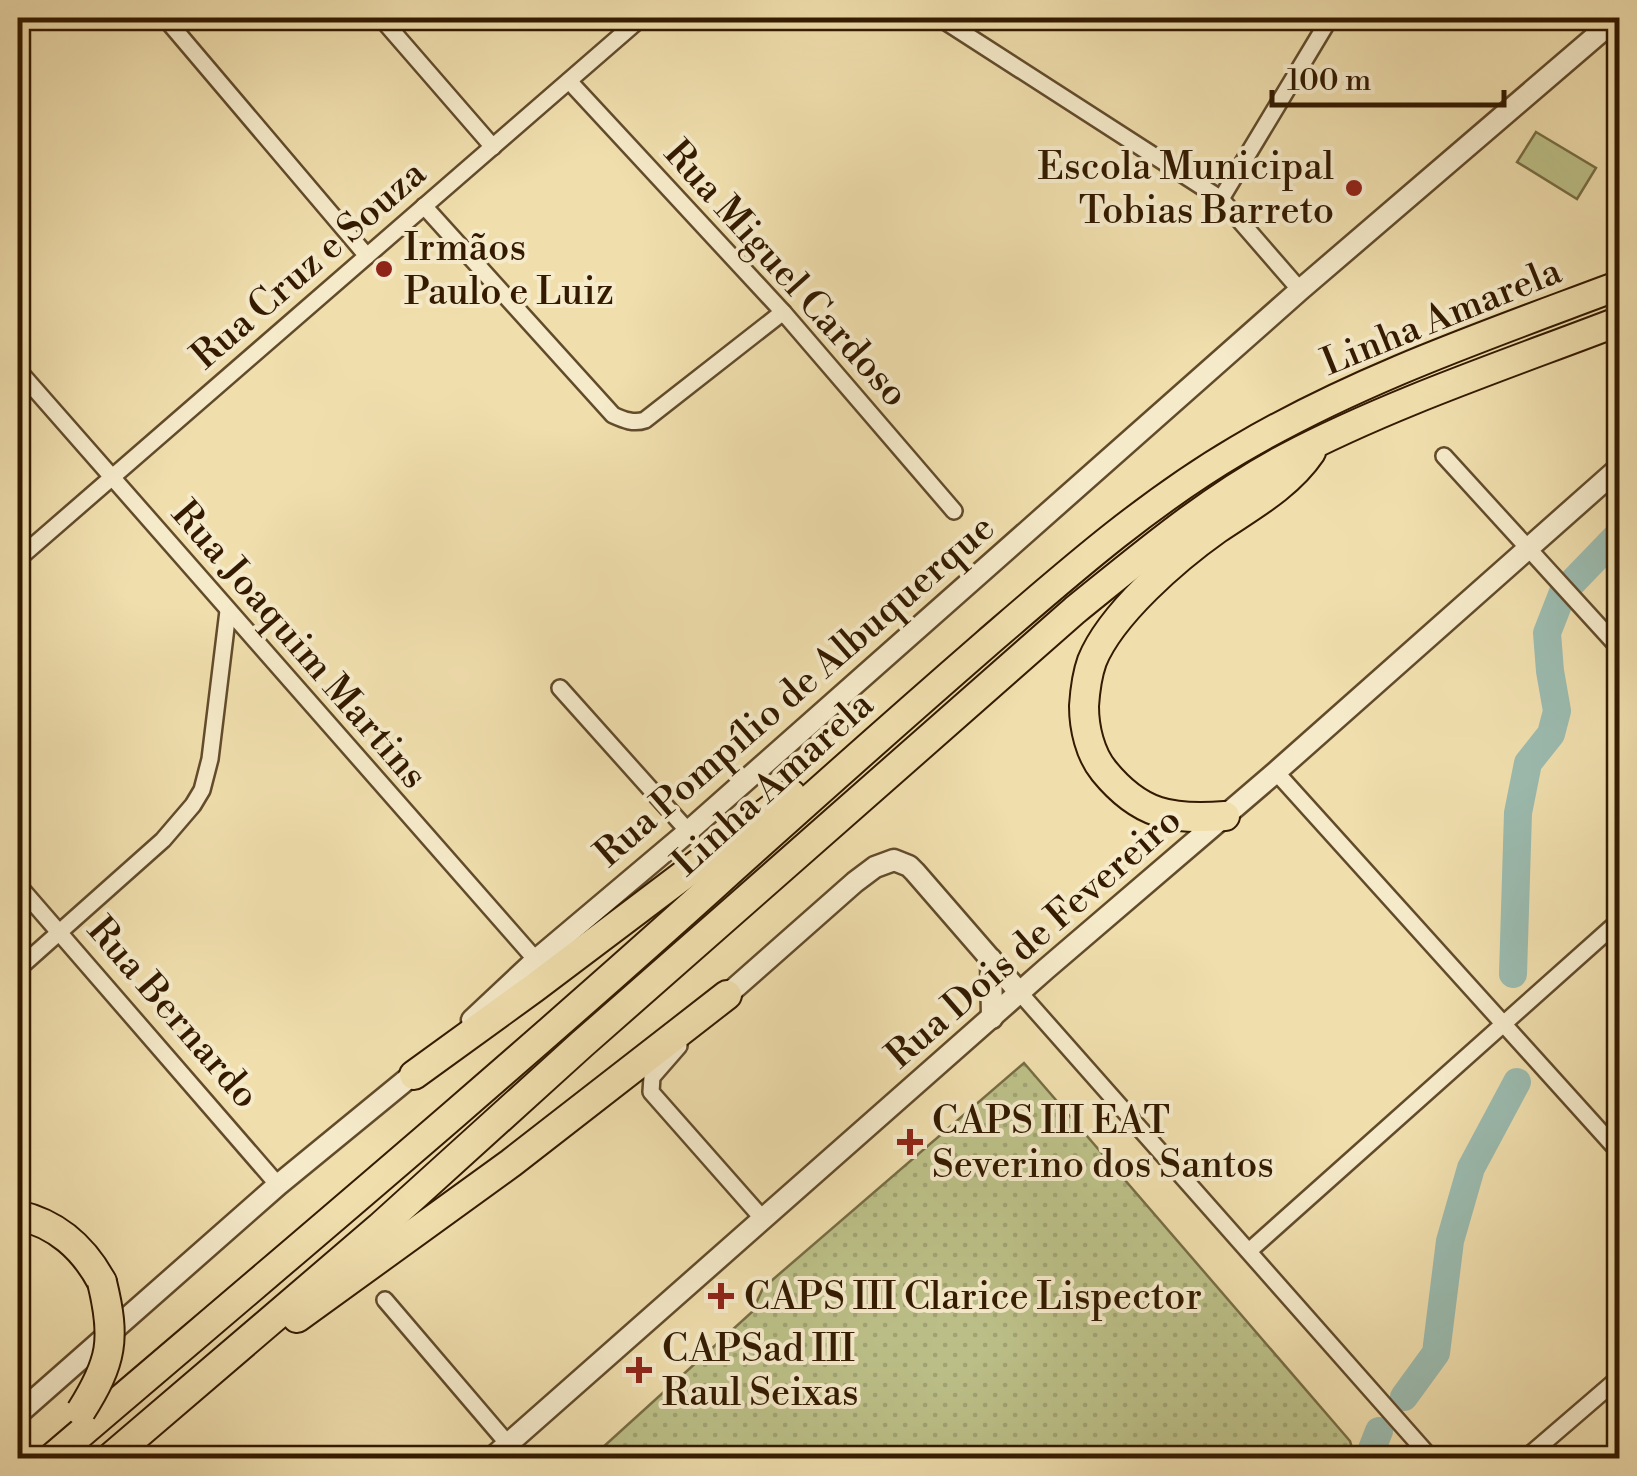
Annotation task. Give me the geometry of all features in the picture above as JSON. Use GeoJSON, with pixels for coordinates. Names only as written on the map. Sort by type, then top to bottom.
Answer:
{"type":"FeatureCollection","features":[{"type":"Feature","properties":{"kind":"highway","name":"Linha Amarela"},"geometry":{"type":"LineString","coordinates":[[49,1458],[569,1016],[1101,544],[1236,450],[1330,400],[1427,358],[1620,285]]}},
{"type":"Feature","properties":{"kind":"highway","name":"Linha Amarela"},"geometry":{"type":"LineString","coordinates":[[110,1458],[380,1227],[582,1044],[1075,610],[1158,542],[1243,483],[1328,437],[1620,320]]}},
{"type":"Feature","properties":{"kind":"highway"},"geometry":{"type":"LineString","coordinates":[[1225,816],[1173,817],[1152,811],[1118,788],[1099,764],[1088,739],[1085,689],[1092,661],[1105,636],[1158,578],[1212,533],[1287,481],[1328,437]]}},
{"type":"Feature","properties":{"kind":"highway"},"geometry":{"type":"LineString","coordinates":[[414,1075],[830,764],[888,730]]}},
{"type":"Feature","properties":{"kind":"highway"},"geometry":{"type":"LineString","coordinates":[[192,1388],[434,1221],[726,995]]}},
{"type":"Feature","properties":{"kind":"highway"},"geometry":{"type":"LineString","coordinates":[[18,1215],[33,1218],[76,1244],[102,1282],[109,1309],[111,1336],[102,1372],[49,1458]]}},
{"type":"Feature","properties":{"kind":"street"},"geometry":{"type":"LineString","coordinates":[[164,18],[367,256]]}},
{"type":"Feature","properties":{"kind":"street"},"geometry":{"type":"LineString","coordinates":[[381,18],[493,147]]}},
{"type":"Feature","properties":{"kind":"street","name":"Rua Cruz e Souza"},"geometry":{"type":"LineString","coordinates":[[18,559],[641,18]]}},
{"type":"Feature","properties":{"kind":"street"},"geometry":{"type":"LineString","coordinates":[[940,18],[1221,199],[1300,290]]}},
{"type":"Feature","properties":{"kind":"street"},"geometry":{"type":"LineString","coordinates":[[1221,199],[1330,18]]}},
{"type":"Feature","properties":{"kind":"street","name":"Rua Pompílio de Albuquerque"},"geometry":{"type":"LineString","coordinates":[[18,1414],[278,1185],[414,1075],[536,960],[688,831],[1300,290],[1617,18]]}},
{"type":"Feature","properties":{"kind":"street","name":"Rua Miguel Cardoso"},"geometry":{"type":"LineString","coordinates":[[569,81],[783,312],[954,511]]}},
{"type":"Feature","properties":{"kind":"street"},"geometry":{"type":"LineString","coordinates":[[424,206],[613,415],[638,423],[783,312]]}},
{"type":"Feature","properties":{"kind":"street","name":"Rua Joaquim Martins"},"geometry":{"type":"LineString","coordinates":[[18,370],[536,960]]}},
{"type":"Feature","properties":{"kind":"street"},"geometry":{"type":"LineString","coordinates":[[1444,456],[1620,649]]}},
{"type":"Feature","properties":{"kind":"street","name":"Rua Dois de Fevereiro"},"geometry":{"type":"LineString","coordinates":[[507,1454],[1020,992],[1276,772],[1620,467]]}},
{"type":"Feature","properties":{"kind":"street"},"geometry":{"type":"LineString","coordinates":[[18,969],[163,840],[202,790],[208,774],[228,611]]}},
{"type":"Feature","properties":{"kind":"street"},"geometry":{"type":"LineString","coordinates":[[560,688],[688,831]]}},
{"type":"Feature","properties":{"kind":"street"},"geometry":{"type":"LineString","coordinates":[[1276,772],[1620,1152]]}},
{"type":"Feature","properties":{"kind":"street"},"geometry":{"type":"LineString","coordinates":[[763,1220],[656,1100],[650,1085],[654,1073],[726,995],[875,866],[894,860],[909,866],[1432,1458]]}},
{"type":"Feature","properties":{"kind":"street","name":"Rua Bernardo"},"geometry":{"type":"LineString","coordinates":[[18,885],[278,1185]]}},
{"type":"Feature","properties":{"kind":"street"},"geometry":{"type":"LineString","coordinates":[[1248,1250],[1620,920]]}},
{"type":"Feature","properties":{"kind":"street"},"geometry":{"type":"LineString","coordinates":[[990,959],[992,1018]]}},
{"type":"Feature","properties":{"kind":"street"},"geometry":{"type":"LineString","coordinates":[[386,1300],[507,1454]]}},
{"type":"Feature","properties":{"kind":"street"},"geometry":{"type":"LineString","coordinates":[[1526,1458],[1620,1377]]}},
{"type":"Feature","properties":{"kind":"green space"},"geometry":{"type":"Polygon","coordinates":[[[1536,132],[1596,168],[1577,199],[1517,162],[1536,132]]]}},
{"type":"Feature","properties":{"kind":"green space"},"geometry":{"type":"Polygon","coordinates":[[[1024,1063],[1350,1441],[1355,1458],[591,1458],[752,1312],[763,1288],[1024,1063]]]}},
{"type":"Feature","properties":{"kind":"waterway"},"geometry":{"type":"LineString","coordinates":[[1513,974],[1518,813],[1528,763],[1551,734],[1557,711],[1547,633],[1563,592],[1620,533]]}},
{"type":"Feature","properties":{"kind":"waterway"},"geometry":{"type":"LineString","coordinates":[[1404,1397],[1436,1353],[1450,1241],[1471,1168],[1517,1082]]}},
{"type":"Feature","properties":{"kind":"waterway"},"geometry":{"type":"LineString","coordinates":[[1373,1458],[1370,1454],[1379,1431]]}},
{"type":"Feature","properties":{"kind":"place","name":"Escola Municipal Tobias Barreto"},"geometry":{"type":"Point","coordinates":[1354,188]}},
{"type":"Feature","properties":{"kind":"place","name":"Irmãos Paulo e Luiz"},"geometry":{"type":"Point","coordinates":[384,269]}},
{"type":"Feature","properties":{"kind":"place","name":"CAPS III EAT Severino dos Santos"},"geometry":{"type":"Point","coordinates":[910,1142]}},
{"type":"Feature","properties":{"kind":"place","name":"CAPS III Clarice Lispector"},"geometry":{"type":"Point","coordinates":[721,1296]}},
{"type":"Feature","properties":{"kind":"place","name":"CAPSad III Raul Seixas"},"geometry":{"type":"Point","coordinates":[639,1370]}}]}
